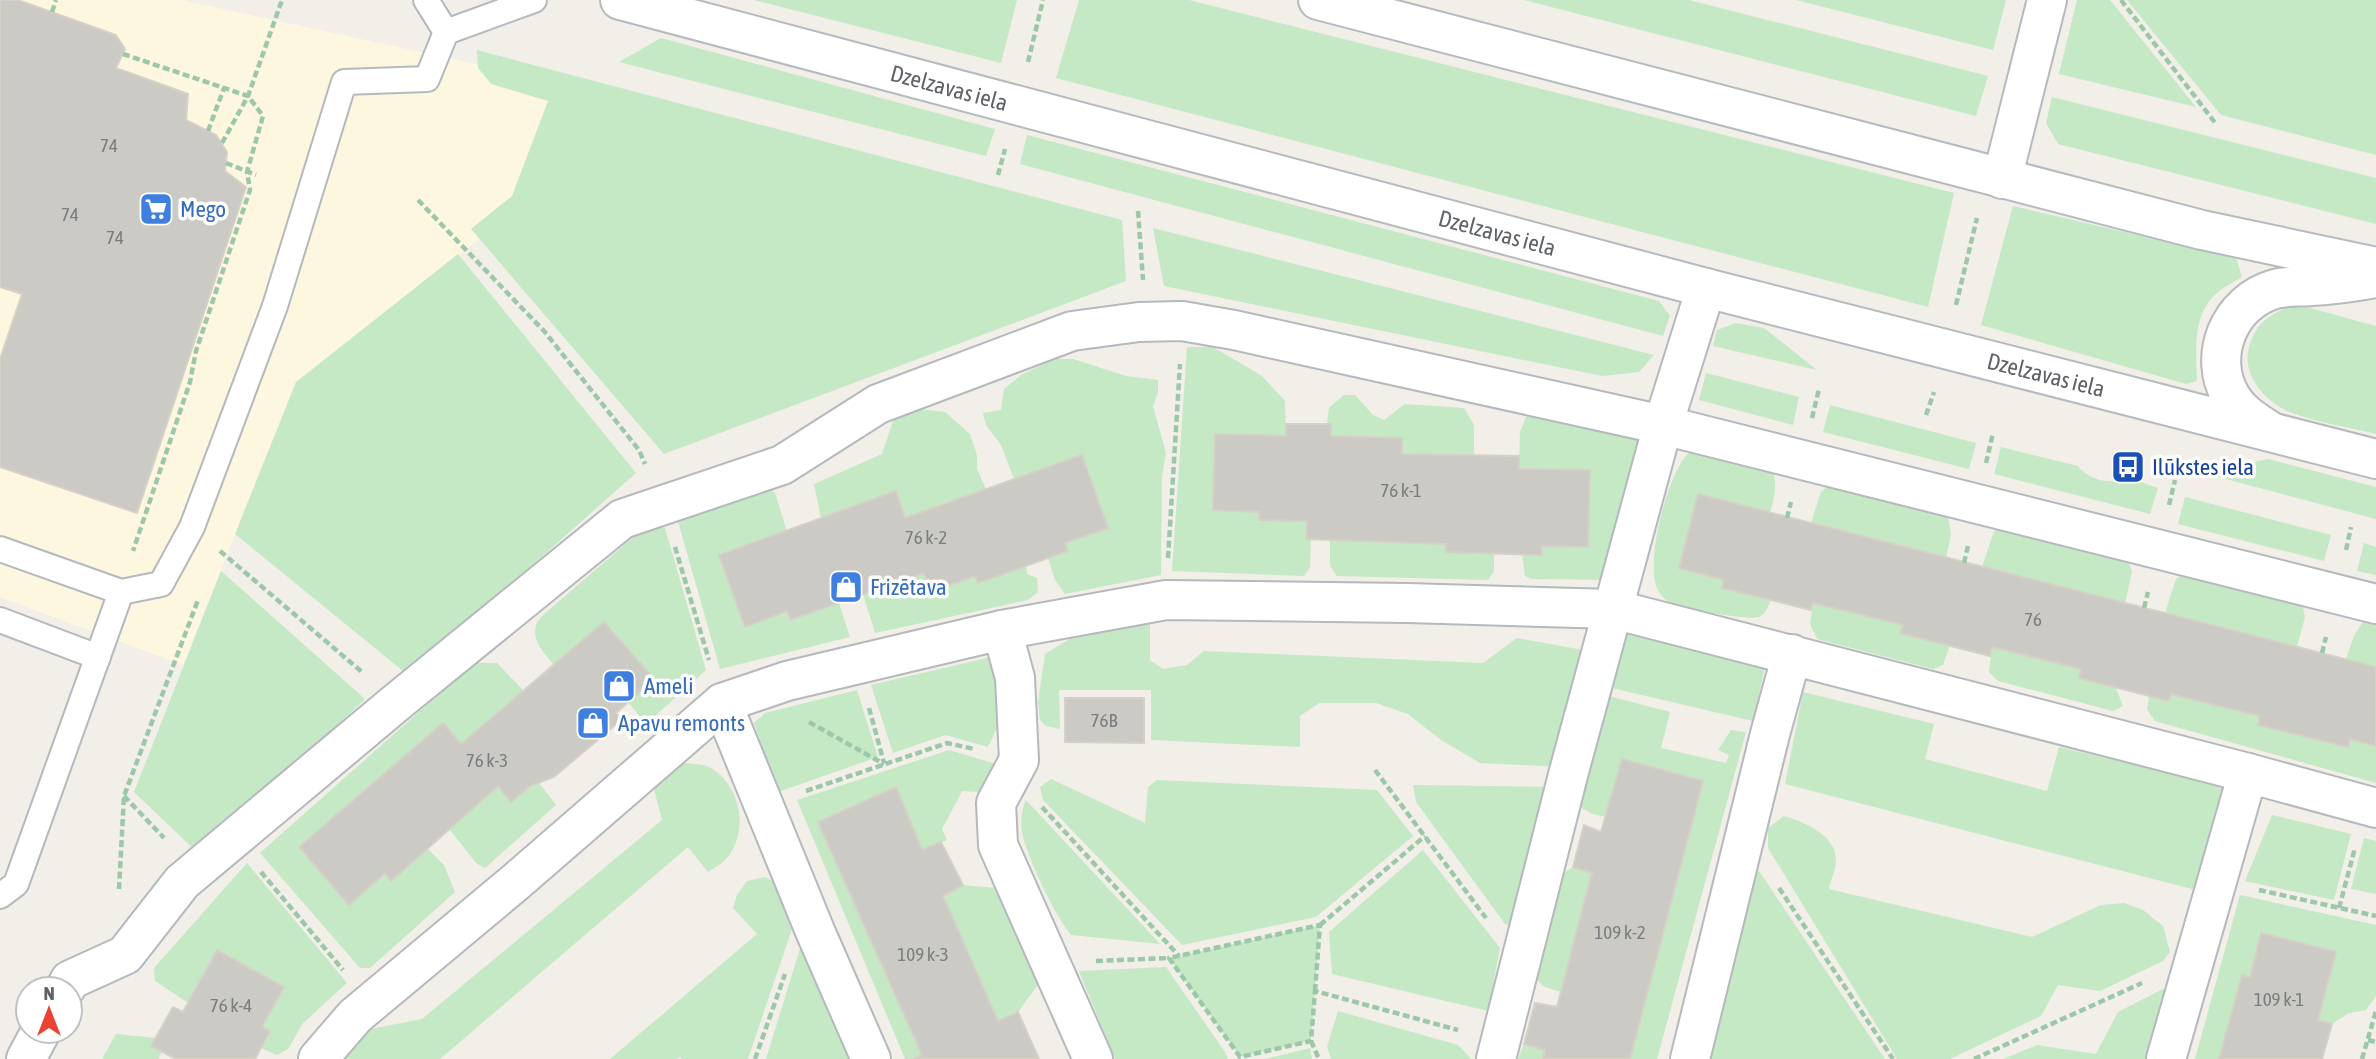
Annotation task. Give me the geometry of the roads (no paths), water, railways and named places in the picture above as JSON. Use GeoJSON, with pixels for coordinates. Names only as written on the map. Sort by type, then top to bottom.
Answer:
{"type":"FeatureCollection","features":[{"type":"Feature","properties":{"kind":"street","name":"Dzelzavas iela"},"geometry":{"type":"LineString","coordinates":[[620,0],[1706,288],[2376,459]]}},
{"type":"Feature","properties":{"kind":"street"},"geometry":{"type":"LineString","coordinates":[[1318,0],[2202,230],[2376,267]]}},
{"type":"Feature","properties":{"kind":"street"},"geometry":{"type":"LineString","coordinates":[[2002,179],[2047,0]]}},
{"type":"Feature","properties":{"kind":"street"},"geometry":{"type":"LineString","coordinates":[[2272,433],[2245,414],[2231,397],[2222,376],[2221,354],[2226,331],[2238,312],[2255,298],[2276,289],[2342,284],[2376,278]]}},
{"type":"Feature","properties":{"kind":"street"},"geometry":{"type":"LineString","coordinates":[[1498,1050],[1663,425],[1706,288]]}},
{"type":"Feature","properties":{"kind":"street"},"geometry":{"type":"LineString","coordinates":[[81,975],[125,955],[182,882],[622,519],[782,465],[878,404],[1072,331],[1139,322],[1182,321],[1234,330],[1663,425],[2376,604]]}},
{"type":"Feature","properties":{"kind":"street"},"geometry":{"type":"LineString","coordinates":[[318,1059],[355,1016],[518,880],[722,703],[787,681],[1002,630],[1166,600],[1614,609],[2376,808]]}},
{"type":"Feature","properties":{"kind":"street"},"geometry":{"type":"LineString","coordinates":[[1002,630],[1015,678],[1017,765],[996,803],[998,845],[1093,1059]]}},
{"type":"Feature","properties":{"kind":"street"},"geometry":{"type":"LineString","coordinates":[[1690,1059],[1770,734],[1793,654]]}},
{"type":"Feature","properties":{"kind":"street"},"geometry":{"type":"LineString","coordinates":[[722,703],[814,931],[872,1059]]}},
{"type":"Feature","properties":{"kind":"street"},"geometry":{"type":"LineString","coordinates":[[2166,1059],[2248,773]]}},
{"type":"Feature","properties":{"kind":"lane"},"geometry":{"type":"LineString","coordinates":[[426,0],[446,32]]}},
{"type":"Feature","properties":{"kind":"lane"},"geometry":{"type":"LineString","coordinates":[[0,549],[121,592],[161,583],[192,527],[275,306],[344,82],[427,79],[446,32],[534,0]]}},
{"type":"Feature","properties":{"kind":"lane"},"geometry":{"type":"LineString","coordinates":[[0,896],[16,884],[121,592]]}},
{"type":"Feature","properties":{"kind":"lane"},"geometry":{"type":"LineString","coordinates":[[0,620],[99,657]]}},
{"type":"Feature","properties":{"kind":"place","name":"Mego"},"geometry":{"type":"Point","coordinates":[156,209]}},
{"type":"Feature","properties":{"kind":"place","name":"Ilūkstes iela"},"geometry":{"type":"Point","coordinates":[2128,467]}},
{"type":"Feature","properties":{"kind":"place","name":"Frizētava"},"geometry":{"type":"Point","coordinates":[846,587]}},
{"type":"Feature","properties":{"kind":"place","name":"Ameli"},"geometry":{"type":"Point","coordinates":[619,686]}},
{"type":"Feature","properties":{"kind":"place","name":"Apavu remonts"},"geometry":{"type":"Point","coordinates":[593,723]}}]}
